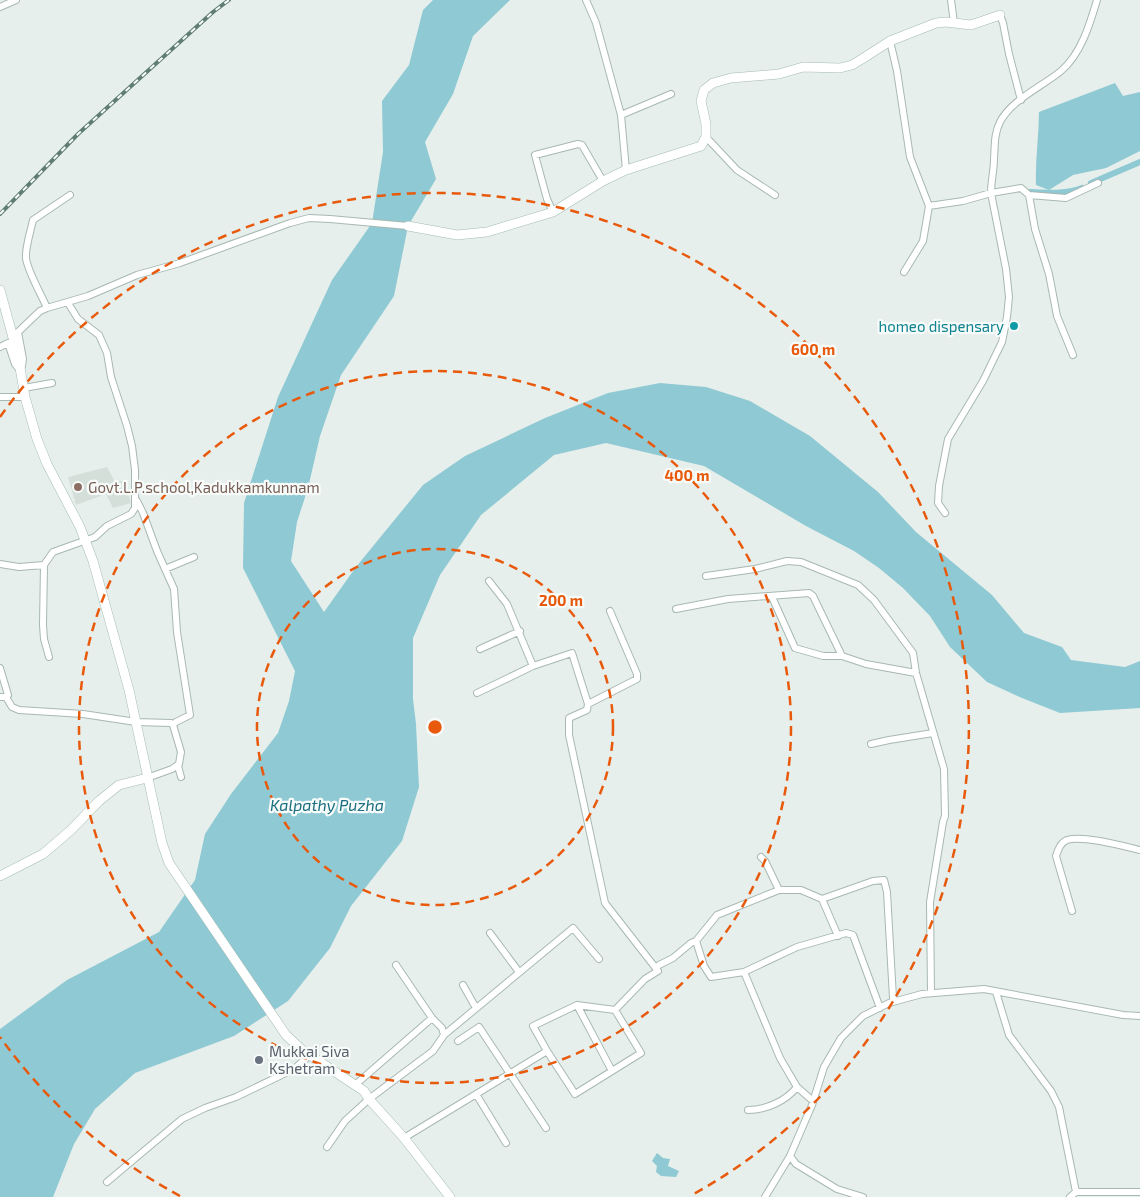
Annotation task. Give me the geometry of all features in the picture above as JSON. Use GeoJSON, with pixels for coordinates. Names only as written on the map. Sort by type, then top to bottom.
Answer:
{"type":"FeatureCollection","features":[{"type":"Feature","properties":{"kind":"main road"},"geometry":{"type":"LineString","coordinates":[[408,226],[457,235],[487,232],[553,212],[626,170],[702,146],[706,137],[706,124],[701,101],[704,90],[713,83],[731,78],[779,74],[803,67],[840,68],[857,62],[890,41],[936,23],[946,22],[971,25],[1000,15]]}},
{"type":"Feature","properties":{"kind":"main road"},"geometry":{"type":"LineString","coordinates":[[0,290],[18,356],[24,393],[38,439],[47,464],[80,527],[95,569],[136,722],[162,843],[170,862],[286,1035],[310,1055],[364,1091],[369,1100],[404,1138],[450,1197]]}},
{"type":"Feature","properties":{"kind":"main road"},"geometry":{"type":"LineString","coordinates":[[0,876],[43,854],[71,830],[98,801],[119,785],[147,778]]}},
{"type":"Feature","properties":{"kind":"street"},"geometry":{"type":"LineString","coordinates":[[0,7],[16,0]]}},
{"type":"Feature","properties":{"kind":"street"},"geometry":{"type":"LineString","coordinates":[[586,0],[596,23],[621,114],[626,170]]}},
{"type":"Feature","properties":{"kind":"street"},"geometry":{"type":"LineString","coordinates":[[951,0],[954,23]]}},
{"type":"Feature","properties":{"kind":"street"},"geometry":{"type":"LineString","coordinates":[[945,513],[938,503],[938,495],[940,473],[948,439],[983,381],[1002,342],[1007,317],[1009,297],[1006,269],[991,193],[994,134],[1001,120],[1010,109],[1062,70],[1074,56],[1092,18],[1097,0]]}},
{"type":"Feature","properties":{"kind":"street"},"geometry":{"type":"LineString","coordinates":[[1000,15],[1021,100]]}},
{"type":"Feature","properties":{"kind":"street"},"geometry":{"type":"LineString","coordinates":[[890,41],[897,71],[910,156],[929,206],[923,241],[904,272]]}},
{"type":"Feature","properties":{"kind":"street"},"geometry":{"type":"LineString","coordinates":[[621,114],[671,94]]}},
{"type":"Feature","properties":{"kind":"street"},"geometry":{"type":"LineString","coordinates":[[706,137],[737,170],[775,195]]}},
{"type":"Feature","properties":{"kind":"street"},"geometry":{"type":"LineString","coordinates":[[553,212],[547,199],[535,155],[582,144],[603,182]]}},
{"type":"Feature","properties":{"kind":"street"},"geometry":{"type":"LineString","coordinates":[[1028,195],[1066,198],[1098,183]]}},
{"type":"Feature","properties":{"kind":"street"},"geometry":{"type":"LineString","coordinates":[[929,206],[963,201],[991,193],[1021,188],[1026,191],[1049,274],[1056,316],[1073,355]]}},
{"type":"Feature","properties":{"kind":"street"},"geometry":{"type":"LineString","coordinates":[[47,308],[26,260],[26,250],[29,245],[33,220],[70,195]]}},
{"type":"Feature","properties":{"kind":"street"},"geometry":{"type":"LineString","coordinates":[[20,371],[23,359],[18,332],[40,311],[47,308],[68,303],[137,275],[180,263],[290,223],[309,218],[408,226]]}},
{"type":"Feature","properties":{"kind":"street"},"geometry":{"type":"LineString","coordinates":[[49,657],[43,625],[44,566],[53,552],[95,537],[107,526],[131,514],[136,508],[132,446],[111,377],[108,353],[99,335],[78,318],[68,303]]}},
{"type":"Feature","properties":{"kind":"street"},"geometry":{"type":"LineString","coordinates":[[0,347],[8,343],[15,364],[20,371]]}},
{"type":"Feature","properties":{"kind":"street"},"geometry":{"type":"LineString","coordinates":[[0,397],[24,393],[52,383]]}},
{"type":"Feature","properties":{"kind":"street"},"geometry":{"type":"LineString","coordinates":[[135,498],[174,589],[177,632],[190,715],[174,725],[181,752],[178,766],[180,777]]}},
{"type":"Feature","properties":{"kind":"street"},"geometry":{"type":"LineString","coordinates":[[166,569],[194,557]]}},
{"type":"Feature","properties":{"kind":"street"},"geometry":{"type":"LineString","coordinates":[[706,576],[755,569],[787,561],[801,562],[858,585],[874,600],[913,653],[916,673],[944,769],[946,816],[943,822],[930,902],[932,993]]}},
{"type":"Feature","properties":{"kind":"street"},"geometry":{"type":"LineString","coordinates":[[0,564],[44,566]]}},
{"type":"Feature","properties":{"kind":"street"},"geometry":{"type":"LineString","coordinates":[[489,581],[506,604],[520,631],[534,666]]}},
{"type":"Feature","properties":{"kind":"street"},"geometry":{"type":"LineString","coordinates":[[676,608],[728,598],[809,593],[813,596],[842,656]]}},
{"type":"Feature","properties":{"kind":"street"},"geometry":{"type":"LineString","coordinates":[[772,596],[795,648],[823,656],[842,656],[866,664],[916,673]]}},
{"type":"Feature","properties":{"kind":"street"},"geometry":{"type":"LineString","coordinates":[[588,704],[637,679],[637,674],[610,611]]}},
{"type":"Feature","properties":{"kind":"street"},"geometry":{"type":"LineString","coordinates":[[480,650],[520,631]]}},
{"type":"Feature","properties":{"kind":"street"},"geometry":{"type":"LineString","coordinates":[[476,693],[534,666],[572,653],[588,704],[587,710],[569,718],[569,735],[605,903],[658,971],[645,979],[615,1010]]}},
{"type":"Feature","properties":{"kind":"street"},"geometry":{"type":"LineString","coordinates":[[0,668],[8,695]]}},
{"type":"Feature","properties":{"kind":"street"},"geometry":{"type":"LineString","coordinates":[[0,697],[6,697],[12,707],[19,710],[83,714],[136,722],[171,723]]}},
{"type":"Feature","properties":{"kind":"street"},"geometry":{"type":"LineString","coordinates":[[871,744],[933,733]]}},
{"type":"Feature","properties":{"kind":"street"},"geometry":{"type":"LineString","coordinates":[[147,778],[172,769],[179,764]]}},
{"type":"Feature","properties":{"kind":"street"},"geometry":{"type":"LineString","coordinates":[[1072,911],[1056,856],[1058,848],[1065,841],[1075,839],[1106,842],[1140,850]]}},
{"type":"Feature","properties":{"kind":"street"},"geometry":{"type":"LineString","coordinates":[[761,856],[779,890]]}},
{"type":"Feature","properties":{"kind":"street"},"geometry":{"type":"LineString","coordinates":[[656,968],[673,958],[690,943],[696,941],[718,915],[779,890],[801,890],[822,899],[873,881],[884,880],[888,899],[894,998],[896,1001]]}},
{"type":"Feature","properties":{"kind":"street"},"geometry":{"type":"LineString","coordinates":[[822,899],[838,936]]}},
{"type":"Feature","properties":{"kind":"street"},"geometry":{"type":"LineString","coordinates":[[327,1146],[345,1121],[433,1051],[444,1035],[574,928],[599,959]]}},
{"type":"Feature","properties":{"kind":"street"},"geometry":{"type":"LineString","coordinates":[[490,933],[519,972]]}},
{"type":"Feature","properties":{"kind":"street"},"geometry":{"type":"LineString","coordinates":[[696,941],[704,966],[711,977],[744,972],[797,947],[846,933],[853,936],[880,1008]]}},
{"type":"Feature","properties":{"kind":"street"},"geometry":{"type":"LineString","coordinates":[[396,965],[432,1018],[442,1028],[444,1035]]}},
{"type":"Feature","properties":{"kind":"street"},"geometry":{"type":"LineString","coordinates":[[744,972],[780,1058],[797,1087],[813,1101]]}},
{"type":"Feature","properties":{"kind":"street"},"geometry":{"type":"LineString","coordinates":[[463,985],[476,1008]]}},
{"type":"Feature","properties":{"kind":"street"},"geometry":{"type":"LineString","coordinates":[[765,1197],[790,1156],[813,1101],[824,1067],[841,1038],[862,1016],[896,1001],[922,994],[984,989],[1114,1014],[1140,1016]]}},
{"type":"Feature","properties":{"kind":"street"},"geometry":{"type":"LineString","coordinates":[[996,992],[1009,1035],[1051,1091],[1059,1107],[1076,1192]]}},
{"type":"Feature","properties":{"kind":"street"},"geometry":{"type":"LineString","coordinates":[[577,1005],[615,1010],[641,1053],[575,1094],[533,1026],[577,1005]]}},
{"type":"Feature","properties":{"kind":"street"},"geometry":{"type":"LineString","coordinates":[[577,1005],[612,1071]]}},
{"type":"Feature","properties":{"kind":"street"},"geometry":{"type":"LineString","coordinates":[[355,1085],[432,1018]]}},
{"type":"Feature","properties":{"kind":"street"},"geometry":{"type":"LineString","coordinates":[[458,1041],[479,1027],[546,1128]]}},
{"type":"Feature","properties":{"kind":"street"},"geometry":{"type":"LineString","coordinates":[[404,1138],[547,1051]]}},
{"type":"Feature","properties":{"kind":"street"},"geometry":{"type":"LineString","coordinates":[[108,1182],[182,1119],[294,1069],[310,1055]]}},
{"type":"Feature","properties":{"kind":"street"},"geometry":{"type":"LineString","coordinates":[[748,1110],[760,1110],[790,1096],[797,1087]]}},
{"type":"Feature","properties":{"kind":"street"},"geometry":{"type":"LineString","coordinates":[[476,1094],[506,1143]]}},
{"type":"Feature","properties":{"kind":"street"},"geometry":{"type":"LineString","coordinates":[[790,1156],[796,1164],[837,1189],[863,1197]]}},
{"type":"Feature","properties":{"kind":"street"},"geometry":{"type":"LineString","coordinates":[[1070,1197],[1076,1192],[1140,1192]]}},
{"type":"Feature","properties":{"kind":"shaded area"},"geometry":{"type":"Polygon","coordinates":[[[107,467],[115,482],[124,480],[131,503],[113,508],[106,494],[76,505],[68,477],[107,467]]]}},
{"type":"Feature","properties":{"kind":"water","name":"Kalpathy Puzha"},"geometry":{"type":"Polygon","coordinates":[[[433,0],[510,0],[473,36],[453,94],[425,142],[436,179],[408,226],[394,296],[341,375],[320,436],[308,488],[297,522],[291,561],[324,612],[356,567],[423,485],[465,456],[545,418],[608,393],[660,383],[706,387],[750,401],[810,436],[878,492],[916,532],[992,595],[1024,633],[1062,647],[1071,660],[1125,667],[1140,661],[1140,708],[1060,713],[987,682],[950,647],[930,616],[903,588],[879,568],[854,551],[806,526],[704,466],[606,443],[554,455],[481,515],[440,575],[413,638],[413,699],[419,787],[402,841],[351,906],[330,948],[288,1001],[234,1036],[135,1073],[95,1109],[74,1144],[53,1197],[0,1197],[0,1029],[67,980],[159,932],[195,880],[205,834],[231,794],[278,733],[289,701],[295,671],[243,568],[244,503],[278,397],[332,280],[372,223],[383,152],[382,101],[409,65],[423,10],[433,0]]]}},
{"type":"Feature","properties":{"kind":"water"},"geometry":{"type":"Polygon","coordinates":[[[1115,83],[1123,96],[1140,92],[1140,151],[1106,168],[1073,175],[1049,190],[1036,185],[1039,112],[1115,83]]]}},
{"type":"Feature","properties":{"kind":"water"},"geometry":{"type":"Polygon","coordinates":[[[657,1153],[663,1158],[670,1159],[668,1166],[679,1171],[676,1177],[661,1176],[656,1172],[657,1166],[652,1161],[657,1153]]]}},
{"type":"Feature","properties":{"kind":"waterway"},"geometry":{"type":"LineString","coordinates":[[1091,183],[1140,162]]}},
{"type":"Feature","properties":{"kind":"waterway"},"geometry":{"type":"LineString","coordinates":[[1037,194],[1030,192],[1064,192],[1082,188]]}},
{"type":"Feature","properties":{"kind":"railway"},"geometry":{"type":"LineString","coordinates":[[0,214],[78,134],[213,12],[229,0]]}},
{"type":"Feature","properties":{"kind":"place","name":"homeo dispensary"},"geometry":{"type":"Point","coordinates":[1014,326]}},
{"type":"Feature","properties":{"kind":"place","name":"Govt.L.P.school,Kadukkamkunnam"},"geometry":{"type":"Point","coordinates":[78,487]}},
{"type":"Feature","properties":{"kind":"place","name":"Mukkai Siva Kshetram"},"geometry":{"type":"Point","coordinates":[259,1060]}}]}
